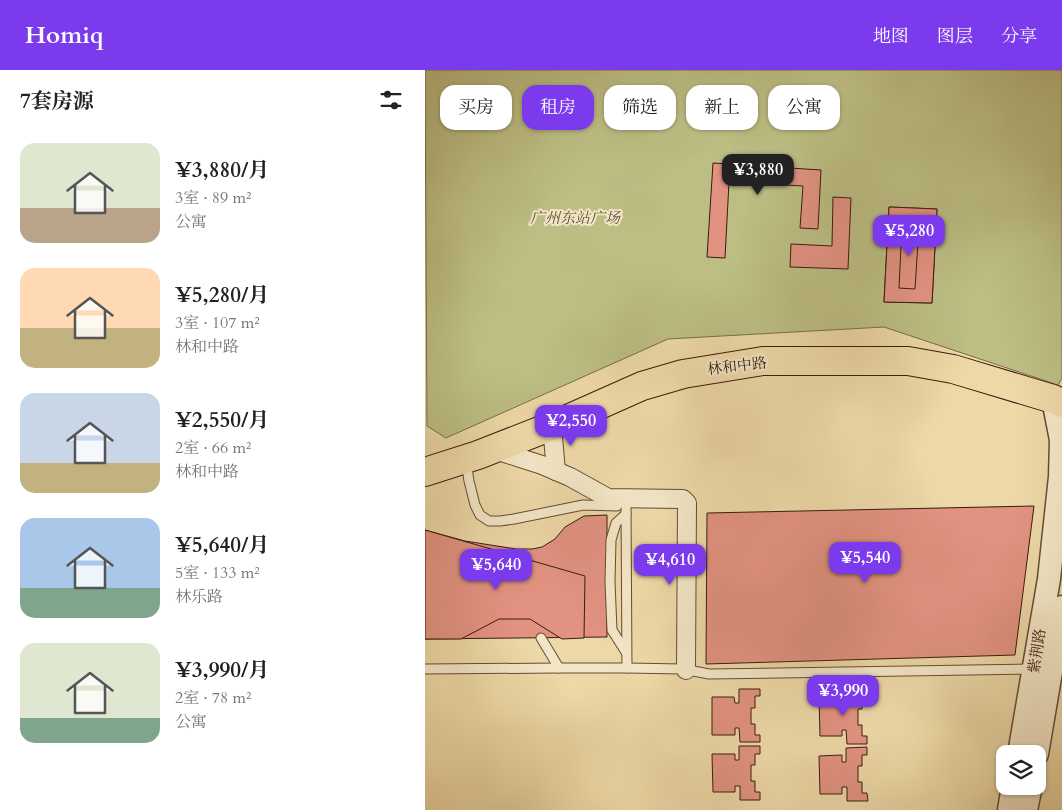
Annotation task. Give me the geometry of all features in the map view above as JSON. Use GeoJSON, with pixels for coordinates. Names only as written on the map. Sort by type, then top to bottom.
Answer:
{"type":"FeatureCollection","features":[{"type":"Feature","properties":{"kind":"main road","name":"林和中路"},"geometry":{"type":"LineString","coordinates":[[425,474],[552,426],[641,386],[683,374],[763,361],[908,361],[953,368],[1058,401]]}},
{"type":"Feature","properties":{"kind":"street","name":"紫荆路"},"geometry":{"type":"LineString","coordinates":[[1038,745],[1049,579],[1061,477],[1058,401]]}},
{"type":"Feature","properties":{"kind":"street"},"geometry":{"type":"LineString","coordinates":[[552,426],[556,471]]}},
{"type":"Feature","properties":{"kind":"street"},"geometry":{"type":"LineString","coordinates":[[491,449],[542,465],[626,506],[683,499],[687,503],[686,670]]}},
{"type":"Feature","properties":{"kind":"street","name":"紫荆路"},"geometry":{"type":"LineString","coordinates":[[1022,745],[1062,607]]}},
{"type":"Feature","properties":{"kind":"street"},"geometry":{"type":"LineString","coordinates":[[1009,810],[1012,795]]}},
{"type":"Feature","properties":{"kind":"street"},"geometry":{"type":"LineString","coordinates":[[1026,810],[1029,795]]}},
{"type":"Feature","properties":{"kind":"lane"},"geometry":{"type":"LineString","coordinates":[[466,458],[475,505],[480,515],[489,521],[514,519],[583,506],[626,506]]}},
{"type":"Feature","properties":{"kind":"lane"},"geometry":{"type":"LineString","coordinates":[[626,506],[627,668]]}},
{"type":"Feature","properties":{"kind":"lane"},"geometry":{"type":"LineString","coordinates":[[626,506],[616,524],[611,540],[610,582],[613,630],[627,653]]}},
{"type":"Feature","properties":{"kind":"lane"},"geometry":{"type":"LineString","coordinates":[[541,638],[559,668]]}},
{"type":"Feature","properties":{"kind":"lane"},"geometry":{"type":"LineString","coordinates":[[425,669],[627,668],[686,670],[709,674],[1043,671]]}},
{"type":"Feature","properties":{"kind":"green space","name":"广州东站广场"},"geometry":{"type":"Polygon","coordinates":[[[425,70],[1062,70],[1062,378],[1058,385],[884,327],[668,339],[446,438],[427,426],[425,70]]]}},
{"type":"Feature","properties":{"kind":"building"},"geometry":{"type":"Polygon","coordinates":[[[713,163],[821,170],[818,229],[800,228],[803,186],[729,182],[725,258],[707,257],[713,163]]]}},
{"type":"Feature","properties":{"kind":"building"},"geometry":{"type":"Polygon","coordinates":[[[833,197],[851,198],[848,269],[790,267],[791,244],[832,246],[833,197]]]}},
{"type":"Feature","properties":{"kind":"building"},"geometry":{"type":"Polygon","coordinates":[[[889,207],[937,209],[932,303],[884,302],[889,207]],[[902,225],[899,288],[915,289],[919,226],[902,225]]]}},
{"type":"Feature","properties":{"kind":"building"},"geometry":{"type":"Polygon","coordinates":[[[889,207],[937,209],[932,303],[884,302],[889,207]]]}},
{"type":"Feature","properties":{"kind":"building"},"geometry":{"type":"Polygon","coordinates":[[[902,225],[919,226],[915,289],[899,288],[902,225]]]}},
{"type":"Feature","properties":{"kind":"building"},"geometry":{"type":"Polygon","coordinates":[[[1034,506],[1015,655],[706,664],[707,513],[1034,506]]]}},
{"type":"Feature","properties":{"kind":"building"},"geometry":{"type":"Polygon","coordinates":[[[607,515],[607,637],[425,639],[425,530],[465,541],[516,549],[532,549],[542,547],[555,539],[565,527],[584,516],[607,515]]]}},
{"type":"Feature","properties":{"kind":"building"},"geometry":{"type":"Polygon","coordinates":[[[425,530],[585,576],[584,638],[562,639],[530,619],[499,619],[461,639],[425,639],[425,530]]]}},
{"type":"Feature","properties":{"kind":"building"},"geometry":{"type":"Polygon","coordinates":[[[739,689],[760,689],[760,696],[755,696],[755,708],[751,708],[751,724],[755,724],[755,735],[760,735],[760,742],[740,742],[739,728],[735,728],[735,735],[712,735],[712,697],[734,697],[735,703],[739,703],[739,689]]]}},
{"type":"Feature","properties":{"kind":"building"},"geometry":{"type":"Polygon","coordinates":[[[846,690],[867,690],[867,698],[862,698],[862,709],[858,709],[858,725],[862,725],[862,736],[867,736],[867,744],[847,744],[846,730],[842,730],[842,736],[820,736],[819,698],[842,698],[842,704],[846,704],[846,690]]]}},
{"type":"Feature","properties":{"kind":"building"},"geometry":{"type":"Polygon","coordinates":[[[739,746],[760,746],[760,754],[755,754],[755,765],[751,765],[751,781],[755,781],[755,792],[760,792],[760,800],[740,800],[740,786],[735,786],[735,792],[713,792],[712,754],[735,754],[735,760],[739,760],[739,746]]]}},
{"type":"Feature","properties":{"kind":"building"},"geometry":{"type":"Polygon","coordinates":[[[867,747],[867,755],[862,755],[862,766],[858,766],[858,782],[862,782],[862,793],[867,793],[868,801],[847,801],[847,787],[842,787],[842,794],[820,794],[819,756],[842,755],[842,762],[846,762],[846,748],[867,747]]]}}]}
